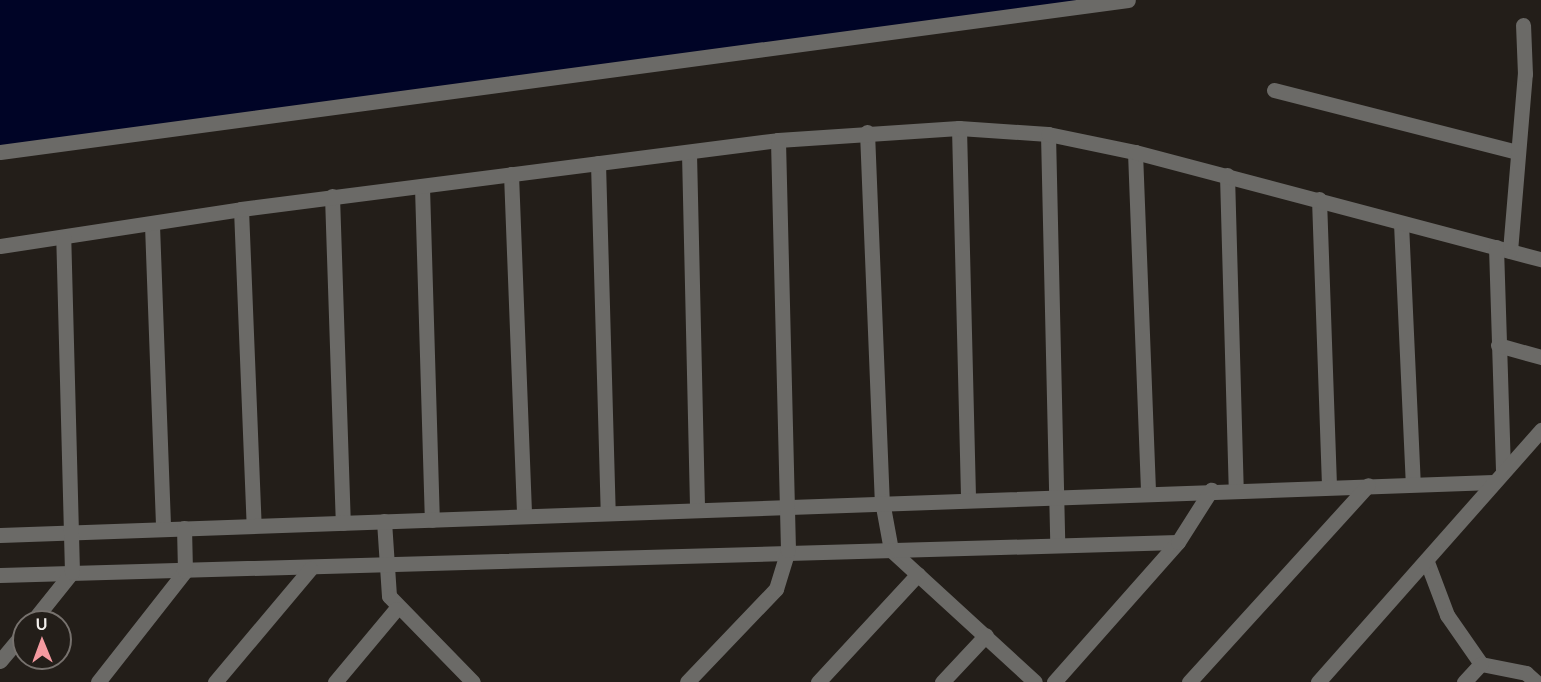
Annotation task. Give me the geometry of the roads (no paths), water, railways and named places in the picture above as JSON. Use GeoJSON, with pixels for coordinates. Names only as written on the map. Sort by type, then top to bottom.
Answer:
{"type":"FeatureCollection","features":[{"type":"Feature","properties":{"kind":"street"},"geometry":{"type":"LineString","coordinates":[[0,152],[1128,0]]}},
{"type":"Feature","properties":{"kind":"street"},"geometry":{"type":"LineString","coordinates":[[1498,476],[1498,345],[1503,249],[1525,74],[1523,25]]}},
{"type":"Feature","properties":{"kind":"street"},"geometry":{"type":"LineString","coordinates":[[1274,90],[1517,152]]}},
{"type":"Feature","properties":{"kind":"street"},"geometry":{"type":"LineString","coordinates":[[959,128],[968,497]]}},
{"type":"Feature","properties":{"kind":"street"},"geometry":{"type":"LineString","coordinates":[[0,246],[153,225],[332,196],[422,187],[778,140],[867,132],[959,128],[1048,134],[1135,152],[1319,199],[1541,260]]}},
{"type":"Feature","properties":{"kind":"street"},"geometry":{"type":"LineString","coordinates":[[867,132],[882,501],[891,550],[1035,682]]}},
{"type":"Feature","properties":{"kind":"street"},"geometry":{"type":"LineString","coordinates":[[1048,134],[1054,495],[1057,545]]}},
{"type":"Feature","properties":{"kind":"street"},"geometry":{"type":"LineString","coordinates":[[687,682],[776,589],[788,550],[778,140]]}},
{"type":"Feature","properties":{"kind":"street"},"geometry":{"type":"LineString","coordinates":[[1135,152],[1148,491]]}},
{"type":"Feature","properties":{"kind":"street"},"geometry":{"type":"LineString","coordinates":[[689,153],[697,506]]}},
{"type":"Feature","properties":{"kind":"street"},"geometry":{"type":"LineString","coordinates":[[598,163],[608,512]]}},
{"type":"Feature","properties":{"kind":"street"},"geometry":{"type":"LineString","coordinates":[[511,174],[524,514]]}},
{"type":"Feature","properties":{"kind":"street"},"geometry":{"type":"LineString","coordinates":[[1227,175],[1236,488]]}},
{"type":"Feature","properties":{"kind":"street"},"geometry":{"type":"LineString","coordinates":[[422,187],[432,520]]}},
{"type":"Feature","properties":{"kind":"street"},"geometry":{"type":"LineString","coordinates":[[332,196],[343,523]]}},
{"type":"Feature","properties":{"kind":"street"},"geometry":{"type":"LineString","coordinates":[[1319,199],[1329,486]]}},
{"type":"Feature","properties":{"kind":"street"},"geometry":{"type":"LineString","coordinates":[[242,209],[254,526]]}},
{"type":"Feature","properties":{"kind":"street"},"geometry":{"type":"LineString","coordinates":[[1401,223],[1413,483]]}},
{"type":"Feature","properties":{"kind":"street"},"geometry":{"type":"LineString","coordinates":[[153,225],[163,529]]}},
{"type":"Feature","properties":{"kind":"street"},"geometry":{"type":"LineString","coordinates":[[42,610],[72,572],[73,533],[63,237]]}},
{"type":"Feature","properties":{"kind":"street"},"geometry":{"type":"LineString","coordinates":[[1498,345],[1541,357]]}},
{"type":"Feature","properties":{"kind":"street"},"geometry":{"type":"LineString","coordinates":[[1318,682],[1427,562],[1498,476],[1541,430]]}},
{"type":"Feature","properties":{"kind":"street"},"geometry":{"type":"LineString","coordinates":[[0,535],[432,520],[697,506],[1368,485],[1498,476]]}},
{"type":"Feature","properties":{"kind":"street"},"geometry":{"type":"LineString","coordinates":[[1189,682],[1368,485]]}},
{"type":"Feature","properties":{"kind":"street"},"geometry":{"type":"LineString","coordinates":[[1054,682],[1178,542],[1211,490]]}},
{"type":"Feature","properties":{"kind":"street"},"geometry":{"type":"LineString","coordinates":[[384,521],[385,565],[396,609],[473,682]]}},
{"type":"Feature","properties":{"kind":"street"},"geometry":{"type":"LineString","coordinates":[[98,682],[186,571],[184,528]]}},
{"type":"Feature","properties":{"kind":"street"},"geometry":{"type":"LineString","coordinates":[[0,575],[310,569],[788,550],[891,550],[1178,542]]}},
{"type":"Feature","properties":{"kind":"street"},"geometry":{"type":"LineString","coordinates":[[1427,562],[1447,615],[1481,664],[1526,673],[1536,682]]}},
{"type":"Feature","properties":{"kind":"street"},"geometry":{"type":"LineString","coordinates":[[215,682],[310,569]]}},
{"type":"Feature","properties":{"kind":"street"},"geometry":{"type":"LineString","coordinates":[[819,682],[918,574]]}},
{"type":"Feature","properties":{"kind":"street"},"geometry":{"type":"LineString","coordinates":[[335,682],[396,609]]}},
{"type":"Feature","properties":{"kind":"street"},"geometry":{"type":"LineString","coordinates":[[942,682],[986,635]]}},
{"type":"Feature","properties":{"kind":"street"},"geometry":{"type":"LineString","coordinates":[[0,661],[12,646]]}},
{"type":"Feature","properties":{"kind":"street"},"geometry":{"type":"LineString","coordinates":[[1464,682],[1481,664]]}},
{"type":"Feature","properties":{"kind":"street"},"geometry":{"type":"LineString","coordinates":[[450,682],[460,670]]}},
{"type":"Feature","properties":{"kind":"water"},"geometry":{"type":"Polygon","coordinates":[[[0,0],[1128,0],[0,151],[0,0]]]}}]}
